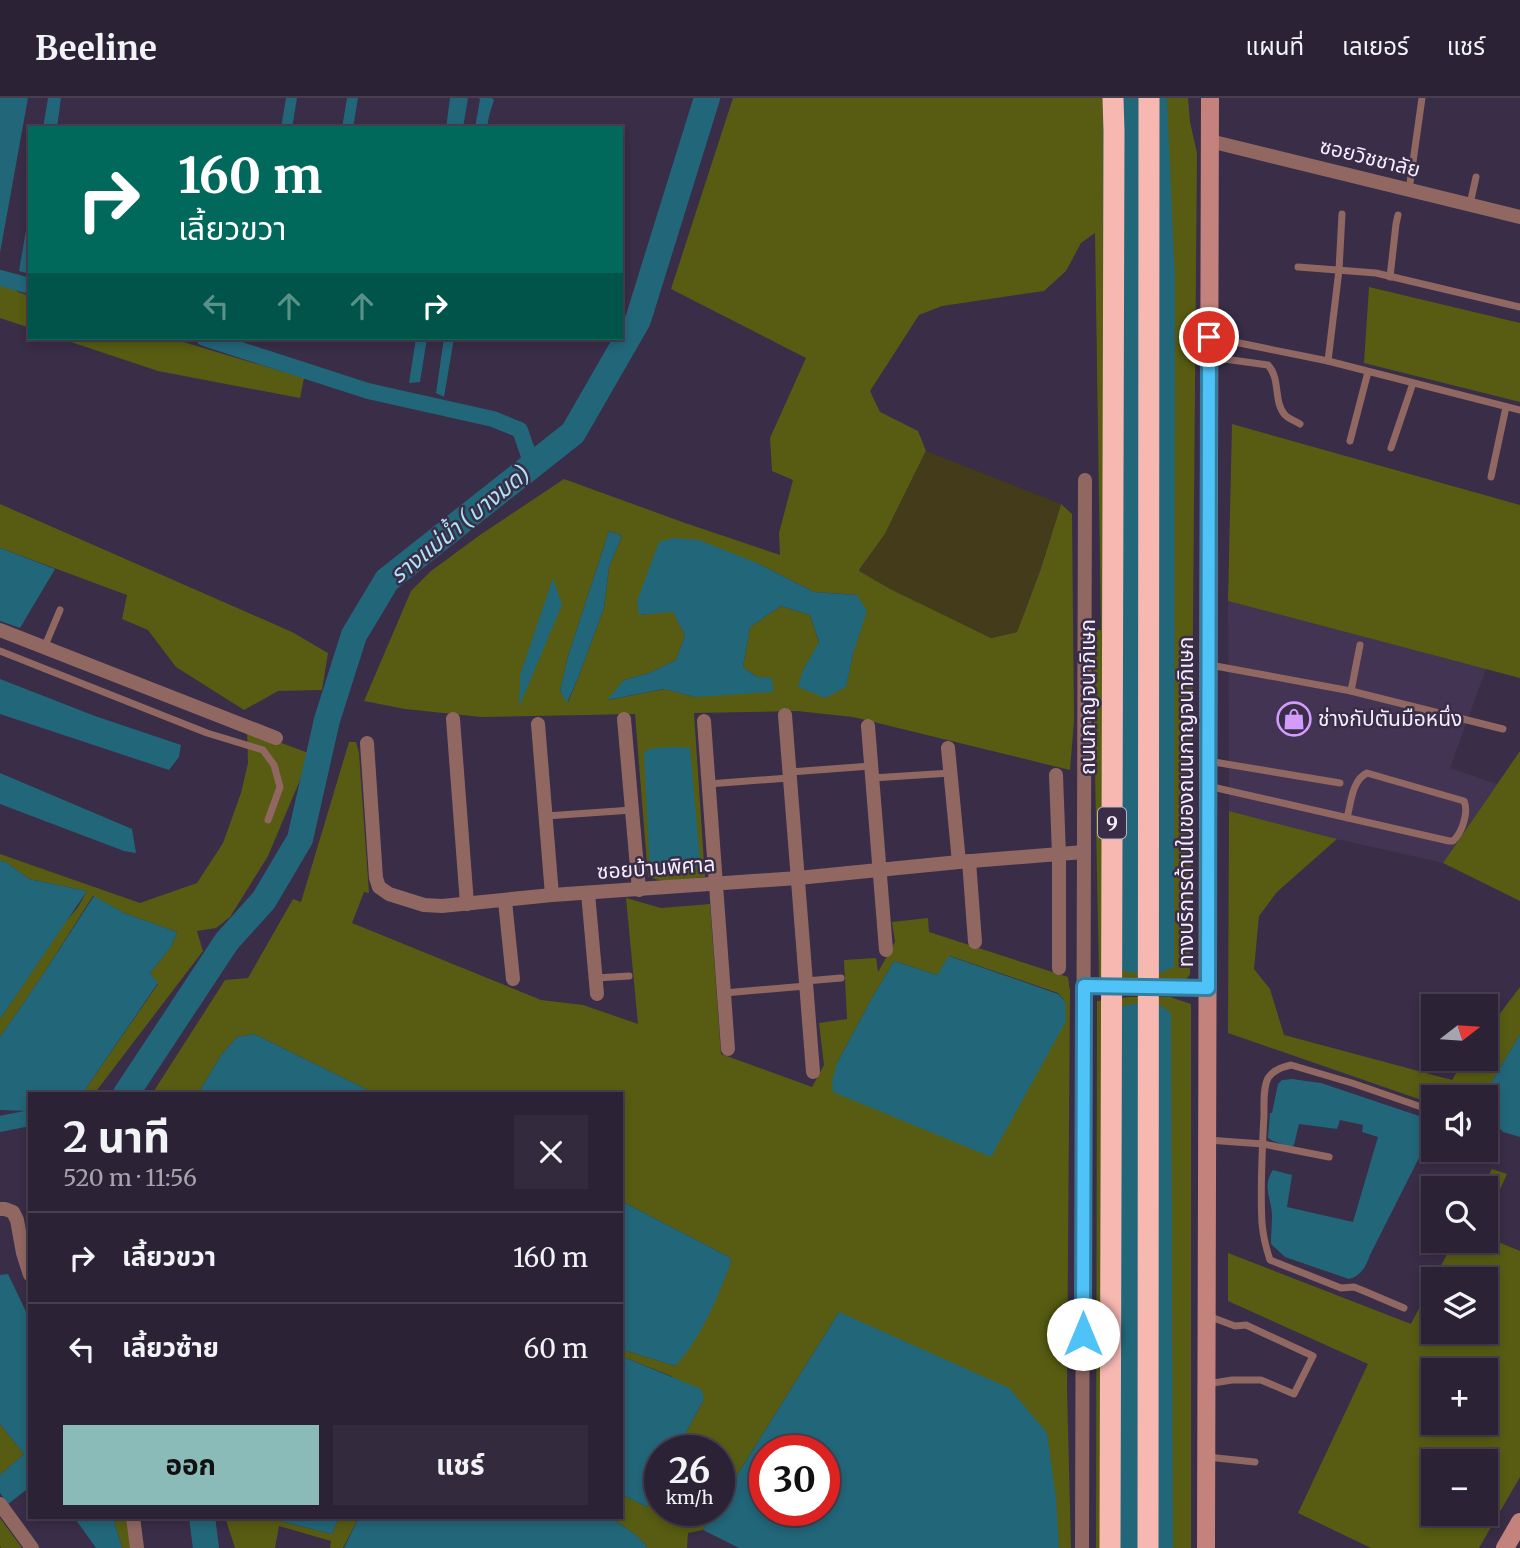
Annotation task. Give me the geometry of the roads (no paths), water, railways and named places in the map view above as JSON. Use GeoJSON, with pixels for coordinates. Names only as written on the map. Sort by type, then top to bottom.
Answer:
{"type":"FeatureCollection","features":[{"type":"Feature","properties":{"kind":"highway","name":"ถนนกาญจนาภิเษก"},"geometry":{"type":"LineString","coordinates":[[1110,1548],[1113,98]]}},
{"type":"Feature","properties":{"kind":"highway","name":"9"},"geometry":{"type":"LineString","coordinates":[[1148,1548],[1149,98]]}},
{"type":"Feature","properties":{"kind":"main road","name":"ทางบริการด้านในของถนนกาญจนาภิเษก"},"geometry":{"type":"LineString","coordinates":[[1206,1548],[1210,98]]}},
{"type":"Feature","properties":{"kind":"main road"},"geometry":{"type":"LineString","coordinates":[[1511,1546],[1520,1522]]}},
{"type":"Feature","properties":{"kind":"street","name":"ซอยวิชชาลัย"},"geometry":{"type":"LineString","coordinates":[[1210,141],[1520,217]]}},
{"type":"Feature","properties":{"kind":"street"},"geometry":{"type":"LineString","coordinates":[[1082,1548],[1085,480]]}},
{"type":"Feature","properties":{"kind":"street"},"geometry":{"type":"LineString","coordinates":[[0,631],[276,738]]}},
{"type":"Feature","properties":{"kind":"street"},"geometry":{"type":"LineString","coordinates":[[785,715],[813,1072]]}},
{"type":"Feature","properties":{"kind":"street"},"geometry":{"type":"LineString","coordinates":[[453,719],[467,904]]}},
{"type":"Feature","properties":{"kind":"street"},"geometry":{"type":"LineString","coordinates":[[624,719],[639,890]]}},
{"type":"Feature","properties":{"kind":"street"},"geometry":{"type":"LineString","coordinates":[[704,721],[728,1049]]}},
{"type":"Feature","properties":{"kind":"street"},"geometry":{"type":"LineString","coordinates":[[538,724],[552,895]]}},
{"type":"Feature","properties":{"kind":"street"},"geometry":{"type":"LineString","coordinates":[[868,726],[886,950]]}},
{"type":"Feature","properties":{"kind":"street","name":"ซอยบ้านพิศาล"},"geometry":{"type":"LineString","coordinates":[[367,743],[376,878],[379,887],[389,894],[424,905],[443,906],[552,895],[716,885],[1084,852]]}},
{"type":"Feature","properties":{"kind":"street"},"geometry":{"type":"LineString","coordinates":[[948,748],[975,942]]}},
{"type":"Feature","properties":{"kind":"street"},"geometry":{"type":"LineString","coordinates":[[1056,775],[1059,968]]}},
{"type":"Feature","properties":{"kind":"street"},"geometry":{"type":"LineString","coordinates":[[588,893],[597,994]]}},
{"type":"Feature","properties":{"kind":"street"},"geometry":{"type":"LineString","coordinates":[[505,901],[513,979]]}},
{"type":"Feature","properties":{"kind":"street"},"geometry":{"type":"LineString","coordinates":[[1084,986],[1208,988]]}},
{"type":"Feature","properties":{"kind":"street"},"geometry":{"type":"LineString","coordinates":[[0,1209],[13,1212],[17,1220],[28,1269]]}},
{"type":"Feature","properties":{"kind":"street"},"geometry":{"type":"LineString","coordinates":[[0,1504],[32,1548]]}},
{"type":"Feature","properties":{"kind":"street"},"geometry":{"type":"LineString","coordinates":[[134,1519],[137,1548]]}},
{"type":"Feature","properties":{"kind":"lane"},"geometry":{"type":"LineString","coordinates":[[1409,190],[1422,98]]}},
{"type":"Feature","properties":{"kind":"lane"},"geometry":{"type":"LineString","coordinates":[[1470,205],[1476,177]]}},
{"type":"Feature","properties":{"kind":"lane"},"geometry":{"type":"LineString","coordinates":[[1328,361],[1339,270],[1342,214]]}},
{"type":"Feature","properties":{"kind":"lane"},"geometry":{"type":"LineString","coordinates":[[1390,277],[1398,215]]}},
{"type":"Feature","properties":{"kind":"lane"},"geometry":{"type":"LineString","coordinates":[[1298,267],[1376,274],[1520,307]]}},
{"type":"Feature","properties":{"kind":"lane"},"geometry":{"type":"LineString","coordinates":[[1209,337],[1328,361],[1520,410]]}},
{"type":"Feature","properties":{"kind":"lane"},"geometry":{"type":"LineString","coordinates":[[1209,357],[1268,365],[1275,375],[1282,410],[1288,418],[1300,424]]}},
{"type":"Feature","properties":{"kind":"lane"},"geometry":{"type":"LineString","coordinates":[[1350,441],[1368,372]]}},
{"type":"Feature","properties":{"kind":"lane"},"geometry":{"type":"LineString","coordinates":[[1391,448],[1413,383]]}},
{"type":"Feature","properties":{"kind":"lane"},"geometry":{"type":"LineString","coordinates":[[1491,477],[1506,407]]}},
{"type":"Feature","properties":{"kind":"lane"},"geometry":{"type":"LineString","coordinates":[[44,648],[60,610]]}},
{"type":"Feature","properties":{"kind":"lane"},"geometry":{"type":"LineString","coordinates":[[1351,691],[1360,645]]}},
{"type":"Feature","properties":{"kind":"lane"},"geometry":{"type":"LineString","coordinates":[[0,651],[207,733],[263,750],[274,765],[280,787],[268,820]]}},
{"type":"Feature","properties":{"kind":"lane"},"geometry":{"type":"LineString","coordinates":[[1209,664],[1351,691],[1503,729]]}},
{"type":"Feature","properties":{"kind":"lane"},"geometry":{"type":"LineString","coordinates":[[1208,761],[1340,783]]}},
{"type":"Feature","properties":{"kind":"lane"},"geometry":{"type":"LineString","coordinates":[[708,784],[790,775],[950,773]]}},
{"type":"Feature","properties":{"kind":"lane"},"geometry":{"type":"LineString","coordinates":[[1208,786],[1347,818],[1453,841],[1457,838],[1467,805],[1464,801],[1367,773],[1360,776],[1356,783],[1347,818]]}},
{"type":"Feature","properties":{"kind":"lane"},"geometry":{"type":"LineString","coordinates":[[545,816],[632,810]]}},
{"type":"Feature","properties":{"kind":"lane"},"geometry":{"type":"LineString","coordinates":[[595,978],[629,975]]}},
{"type":"Feature","properties":{"kind":"lane"},"geometry":{"type":"LineString","coordinates":[[724,993],[841,978]]}},
{"type":"Feature","properties":{"kind":"lane"},"geometry":{"type":"LineString","coordinates":[[1404,1308],[1354,1287],[1341,1288],[1270,1260],[1262,1222],[1265,1089],[1273,1072],[1291,1065],[1421,1107]]}},
{"type":"Feature","properties":{"kind":"lane"},"geometry":{"type":"LineString","coordinates":[[1207,1140],[1262,1144],[1329,1157]]}},
{"type":"Feature","properties":{"kind":"lane"},"geometry":{"type":"LineString","coordinates":[[1206,1384],[1232,1380],[1261,1380],[1294,1394],[1313,1356],[1246,1325],[1235,1326],[1207,1316]]}},
{"type":"Feature","properties":{"kind":"lane"},"geometry":{"type":"LineString","coordinates":[[1206,1457],[1255,1462]]}},
{"type":"Feature","properties":{"kind":"water"},"geometry":{"type":"Polygon","coordinates":[[[0,98],[28,98],[0,253],[0,98]]]}},
{"type":"Feature","properties":{"kind":"water"},"geometry":{"type":"Polygon","coordinates":[[[48,98],[61,98],[57,126],[43,126],[48,98]]]}},
{"type":"Feature","properties":{"kind":"water"},"geometry":{"type":"Polygon","coordinates":[[[286,98],[297,98],[292,126],[281,126],[286,98]]]}},
{"type":"Feature","properties":{"kind":"water"},"geometry":{"type":"Polygon","coordinates":[[[347,98],[358,98],[353,126],[342,126],[347,98]]]}},
{"type":"Feature","properties":{"kind":"water"},"geometry":{"type":"Polygon","coordinates":[[[450,98],[468,98],[463,126],[446,126],[450,98]]]}},
{"type":"Feature","properties":{"kind":"water"},"geometry":{"type":"Polygon","coordinates":[[[478,98],[494,100],[487,126],[475,126],[478,98]]]}},
{"type":"Feature","properties":{"kind":"water"},"geometry":{"type":"Polygon","coordinates":[[[1103,98],[1167,98],[1175,280],[1174,967],[1159,973],[1104,968],[1103,98]]]}},
{"type":"Feature","properties":{"kind":"water"},"geometry":{"type":"Polygon","coordinates":[[[28,219],[28,273],[19,271],[28,219]]]}},
{"type":"Feature","properties":{"kind":"water"},"geometry":{"type":"Polygon","coordinates":[[[416,340],[427,340],[420,382],[409,383],[416,340]]]}},
{"type":"Feature","properties":{"kind":"water"},"geometry":{"type":"Polygon","coordinates":[[[444,340],[454,340],[444,397],[436,393],[444,340]]]}},
{"type":"Feature","properties":{"kind":"water"},"geometry":{"type":"Polygon","coordinates":[[[609,531],[622,536],[609,567],[604,608],[567,703],[560,691],[568,656],[609,531]]]}},
{"type":"Feature","properties":{"kind":"water"},"geometry":{"type":"Polygon","coordinates":[[[673,538],[699,540],[757,563],[814,592],[857,595],[867,611],[846,687],[825,698],[798,687],[803,670],[819,642],[810,615],[781,606],[750,627],[743,667],[757,677],[772,678],[773,692],[695,697],[664,689],[607,700],[624,680],[649,673],[676,660],[685,635],[673,612],[639,615],[637,601],[659,542],[673,538]]]}},
{"type":"Feature","properties":{"kind":"water"},"geometry":{"type":"Polygon","coordinates":[[[0,548],[55,569],[20,628],[0,621],[0,548]]]}},
{"type":"Feature","properties":{"kind":"water"},"geometry":{"type":"Polygon","coordinates":[[[553,578],[562,605],[519,707],[520,675],[553,578]]]}},
{"type":"Feature","properties":{"kind":"water"},"geometry":{"type":"Polygon","coordinates":[[[0,679],[95,716],[181,745],[179,757],[169,770],[0,714],[0,679]]]}},
{"type":"Feature","properties":{"kind":"water"},"geometry":{"type":"Polygon","coordinates":[[[653,748],[690,748],[700,860],[695,870],[662,873],[650,871],[644,752],[653,748]]]}},
{"type":"Feature","properties":{"kind":"water"},"geometry":{"type":"Polygon","coordinates":[[[0,773],[132,829],[136,853],[124,851],[0,804],[0,773]]]}},
{"type":"Feature","properties":{"kind":"water"},"geometry":{"type":"Polygon","coordinates":[[[0,861],[6,862],[29,879],[87,891],[0,1019],[0,861]]]}},
{"type":"Feature","properties":{"kind":"water"},"geometry":{"type":"Polygon","coordinates":[[[94,896],[124,913],[177,932],[171,947],[150,973],[158,983],[83,1092],[28,1092],[28,1111],[0,1110],[0,1037],[94,896]]]}},
{"type":"Feature","properties":{"kind":"water"},"geometry":{"type":"Polygon","coordinates":[[[949,956],[1058,994],[1065,1001],[1066,1021],[991,1157],[833,1092],[832,1081],[837,1063],[894,961],[937,975],[949,956]]]}},
{"type":"Feature","properties":{"kind":"water"},"geometry":{"type":"Polygon","coordinates":[[[1132,1004],[1160,1005],[1171,1013],[1173,1548],[1103,1548],[1104,1011],[1132,1004]]]}},
{"type":"Feature","properties":{"kind":"water"},"geometry":{"type":"Polygon","coordinates":[[[254,1034],[372,1092],[199,1092],[221,1055],[237,1037],[254,1034]]]}},
{"type":"Feature","properties":{"kind":"water"},"geometry":{"type":"Polygon","coordinates":[[[1520,1034],[1520,1137],[1503,1132],[1498,1127],[1498,1085],[1490,1085],[1520,1034]]]}},
{"type":"Feature","properties":{"kind":"water"},"geometry":{"type":"Polygon","coordinates":[[[1282,1080],[1321,1083],[1421,1117],[1421,1154],[1366,1265],[1358,1275],[1349,1279],[1285,1257],[1271,1244],[1272,1214],[1268,1181],[1273,1170],[1292,1175],[1287,1207],[1353,1222],[1378,1137],[1362,1132],[1363,1125],[1340,1120],[1337,1129],[1299,1124],[1294,1145],[1291,1147],[1273,1141],[1268,1138],[1270,1113],[1278,1084],[1282,1080]]]}},
{"type":"Feature","properties":{"kind":"water"},"geometry":{"type":"Polygon","coordinates":[[[623,1202],[729,1257],[731,1262],[700,1331],[675,1366],[623,1350],[623,1202]]]}},
{"type":"Feature","properties":{"kind":"water"},"geometry":{"type":"Polygon","coordinates":[[[8,1274],[28,1316],[28,1489],[8,1504],[0,1493],[0,1475],[24,1454],[0,1424],[0,1275],[8,1274]]]}},
{"type":"Feature","properties":{"kind":"water"},"geometry":{"type":"Polygon","coordinates":[[[839,1312],[1009,1388],[1047,1433],[1056,1498],[1059,1548],[739,1548],[703,1530],[705,1526],[735,1526],[735,1478],[749,1456],[749,1526],[840,1526],[840,1435],[762,1435],[839,1312]]]}},
{"type":"Feature","properties":{"kind":"water"},"geometry":{"type":"Polygon","coordinates":[[[623,1357],[701,1389],[704,1399],[685,1435],[644,1435],[644,1506],[623,1495],[623,1357]]]}},
{"type":"Feature","properties":{"kind":"water"},"geometry":{"type":"Polygon","coordinates":[[[75,1519],[114,1519],[122,1548],[96,1548],[75,1519]]]}},
{"type":"Feature","properties":{"kind":"water"},"geometry":{"type":"Polygon","coordinates":[[[272,1519],[338,1519],[332,1534],[272,1519]]]}},
{"type":"Feature","properties":{"kind":"water"},"geometry":{"type":"Polygon","coordinates":[[[358,1519],[611,1519],[629,1530],[648,1548],[344,1548],[358,1519]]]}},
{"type":"Feature","properties":{"kind":"waterway","name":"รางแม่น้ำ (บางมด)"},"geometry":{"type":"LineString","coordinates":[[127,1092],[227,941],[264,900],[300,839],[327,720],[354,635],[387,580],[573,433],[638,320],[707,98]]}},
{"type":"Feature","properties":{"kind":"waterway"},"geometry":{"type":"LineString","coordinates":[[0,278],[28,285]]}},
{"type":"Feature","properties":{"kind":"waterway"},"geometry":{"type":"LineString","coordinates":[[210,340],[368,391],[493,419],[520,430],[532,465]]}},
{"type":"Feature","properties":{"kind":"waterway"},"geometry":{"type":"LineString","coordinates":[[0,1124],[28,1118]]}},
{"type":"Feature","properties":{"kind":"waterway","name":"รางแม่น้ำ (บางมด)"},"geometry":{"type":"LineString","coordinates":[[202,1519],[206,1548]]}},
{"type":"Feature","properties":{"kind":"place","name":"ช่างกัปตันมือหนึ่ง"},"geometry":{"type":"Point","coordinates":[1294,719]}}]}
